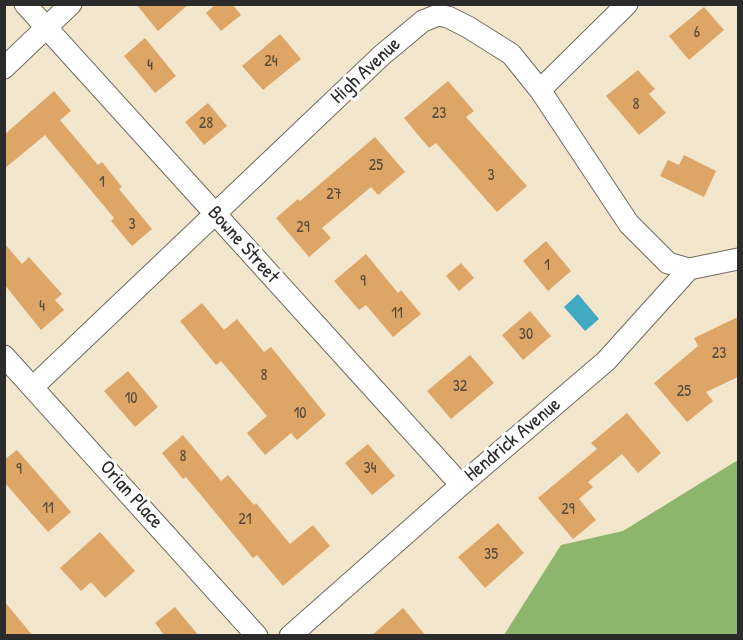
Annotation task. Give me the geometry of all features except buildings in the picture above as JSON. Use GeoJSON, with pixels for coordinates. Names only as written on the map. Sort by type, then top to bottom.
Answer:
{"type":"FeatureCollection","features":[{"type":"Feature","properties":{"kind":"street","name":"Bowne Street"},"geometry":{"type":"LineString","coordinates":[[25,4],[460,485]]}},
{"type":"Feature","properties":{"kind":"street"},"geometry":{"type":"LineString","coordinates":[[4,68],[71,4]]}},
{"type":"Feature","properties":{"kind":"street"},"geometry":{"type":"LineString","coordinates":[[540,90],[627,4]]}},
{"type":"Feature","properties":{"kind":"street","name":"High Avenue"},"geometry":{"type":"LineString","coordinates":[[33,387],[382,55],[423,21],[438,15],[448,17],[468,27],[511,54],[540,90],[629,224],[668,263],[689,269]]}},
{"type":"Feature","properties":{"kind":"street"},"geometry":{"type":"LineString","coordinates":[[689,269],[738,259]]}},
{"type":"Feature","properties":{"kind":"street","name":"Hendrick Avenue"},"geometry":{"type":"LineString","coordinates":[[290,636],[460,485],[606,361],[689,269]]}},
{"type":"Feature","properties":{"kind":"street","name":"Orian Place"},"geometry":{"type":"LineString","coordinates":[[4,356],[257,636]]}},
{"type":"Feature","properties":{"kind":"green space"},"geometry":{"type":"Polygon","coordinates":[[[738,460],[738,635],[504,635],[561,545],[623,531],[738,460]]]}},
{"type":"Feature","properties":{"kind":"water"},"geometry":{"type":"Polygon","coordinates":[[[578,294],[599,319],[585,331],[564,307],[578,294]]]}}]}
